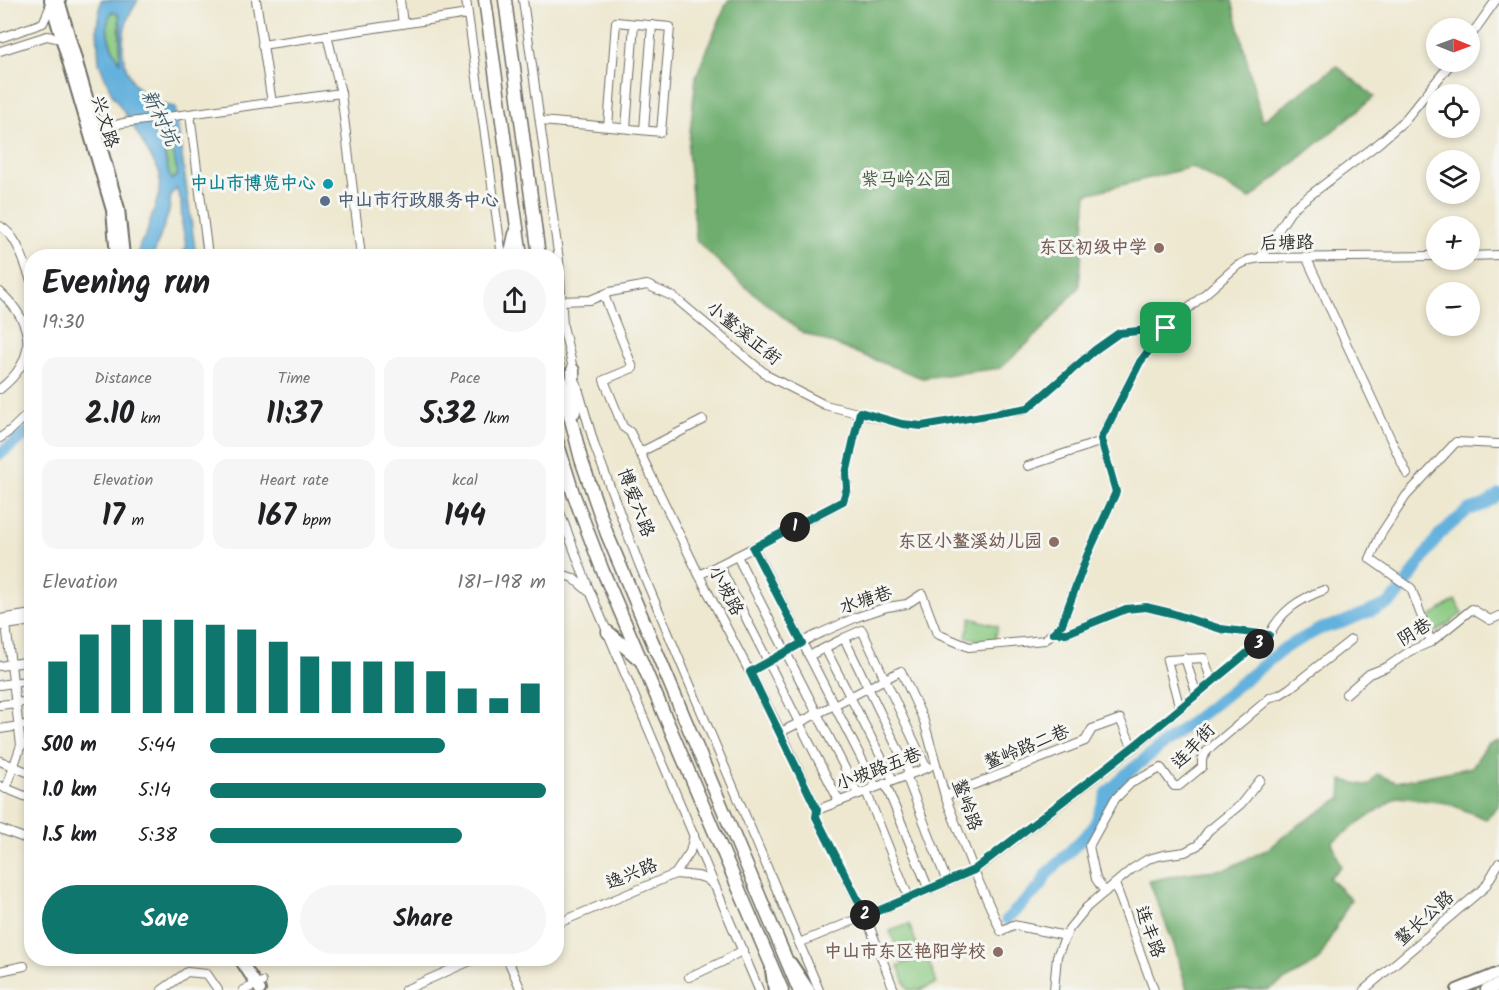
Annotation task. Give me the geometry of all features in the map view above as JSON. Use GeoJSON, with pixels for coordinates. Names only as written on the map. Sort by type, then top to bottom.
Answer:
{"type":"FeatureCollection","features":[{"type":"Feature","properties":{"kind":"highway"},"geometry":{"type":"LineString","coordinates":[[485,0],[520,249]]}},
{"type":"Feature","properties":{"kind":"highway"},"geometry":{"type":"LineString","coordinates":[[505,0],[538,249]]}},
{"type":"Feature","properties":{"kind":"highway"},"geometry":{"type":"LineString","coordinates":[[512,249],[517,224]]}},
{"type":"Feature","properties":{"kind":"highway"},"geometry":{"type":"LineString","coordinates":[[573,370],[574,432]]}},
{"type":"Feature","properties":{"kind":"highway","name":"博爱六路"},"geometry":{"type":"LineString","coordinates":[[564,393],[581,459],[607,534],[799,990]]}},
{"type":"Feature","properties":{"kind":"highway"},"geometry":{"type":"LineString","coordinates":[[564,464],[602,569],[782,990]]}},
{"type":"Feature","properties":{"kind":"highway"},"geometry":{"type":"LineString","coordinates":[[608,632],[643,663]]}},
{"type":"Feature","properties":{"kind":"highway"},"geometry":{"type":"LineString","coordinates":[[1487,990],[1499,985]]}},
{"type":"Feature","properties":{"kind":"main road","name":"兴文路"},"geometry":{"type":"LineString","coordinates":[[53,2],[112,210],[115,249]]}},
{"type":"Feature","properties":{"kind":"main road","name":"兴文路"},"geometry":{"type":"LineString","coordinates":[[53,2],[97,130],[119,209],[123,249]]}},
{"type":"Feature","properties":{"kind":"main road"},"geometry":{"type":"LineString","coordinates":[[781,947],[809,990]]}},
{"type":"Feature","properties":{"kind":"main road"},"geometry":{"type":"LineString","coordinates":[[769,958],[774,990]]}},
{"type":"Feature","properties":{"kind":"main road"},"geometry":{"type":"LineString","coordinates":[[245,966],[261,986]]}},
{"type":"Feature","properties":{"kind":"main road"},"geometry":{"type":"LineString","coordinates":[[252,966],[261,986]]}},
{"type":"Feature","properties":{"kind":"main road"},"geometry":{"type":"LineString","coordinates":[[1457,990],[1499,973]]}},
{"type":"Feature","properties":{"kind":"street"},"geometry":{"type":"LineString","coordinates":[[256,0],[272,103]]}},
{"type":"Feature","properties":{"kind":"street"},"geometry":{"type":"LineString","coordinates":[[400,0],[403,24]]}},
{"type":"Feature","properties":{"kind":"street"},"geometry":{"type":"LineString","coordinates":[[466,0],[501,249]]}},
{"type":"Feature","properties":{"kind":"street","name":"博爱六路"},"geometry":{"type":"LineString","coordinates":[[524,0],[558,249]]}},
{"type":"Feature","properties":{"kind":"street"},"geometry":{"type":"LineString","coordinates":[[1480,23],[1496,0]]}},
{"type":"Feature","properties":{"kind":"street"},"geometry":{"type":"LineString","coordinates":[[0,38],[43,23],[53,2]]}},
{"type":"Feature","properties":{"kind":"street"},"geometry":{"type":"LineString","coordinates":[[262,45],[468,14]]}},
{"type":"Feature","properties":{"kind":"street"},"geometry":{"type":"LineString","coordinates":[[540,120],[626,129],[661,132],[670,27],[616,22],[608,127]]}},
{"type":"Feature","properties":{"kind":"street"},"geometry":{"type":"LineString","coordinates":[[626,129],[634,24]]}},
{"type":"Feature","properties":{"kind":"street"},"geometry":{"type":"LineString","coordinates":[[644,130],[652,25]]}},
{"type":"Feature","properties":{"kind":"street"},"geometry":{"type":"LineString","coordinates":[[327,35],[341,93],[360,249]]}},
{"type":"Feature","properties":{"kind":"street"},"geometry":{"type":"LineString","coordinates":[[0,51],[47,36],[62,39]]}},
{"type":"Feature","properties":{"kind":"street"},"geometry":{"type":"LineString","coordinates":[[1260,258],[1293,208],[1379,143],[1404,121],[1444,72]]}},
{"type":"Feature","properties":{"kind":"street"},"geometry":{"type":"LineString","coordinates":[[97,130],[123,123],[341,93]]}},
{"type":"Feature","properties":{"kind":"street"},"geometry":{"type":"LineString","coordinates":[[187,115],[207,249]]}},
{"type":"Feature","properties":{"kind":"street"},"geometry":{"type":"LineString","coordinates":[[0,226],[17,244],[24,262]]}},
{"type":"Feature","properties":{"kind":"street"},"geometry":{"type":"LineString","coordinates":[[1480,256],[1499,255]]}},
{"type":"Feature","properties":{"kind":"street","name":"后塘路"},"geometry":{"type":"LineString","coordinates":[[1102,441],[1140,362],[1166,328],[1237,266],[1260,258],[1426,256]]}},
{"type":"Feature","properties":{"kind":"street"},"geometry":{"type":"LineString","coordinates":[[1307,259],[1407,474]]}},
{"type":"Feature","properties":{"kind":"street","name":"小鳌溪正街"},"geometry":{"type":"LineString","coordinates":[[564,301],[590,300],[647,285],[674,297],[768,376],[825,405],[902,424],[922,426],[1028,408],[1095,350],[1119,333],[1166,328]]}},
{"type":"Feature","properties":{"kind":"street"},"geometry":{"type":"LineString","coordinates":[[0,292],[24,320]]}},
{"type":"Feature","properties":{"kind":"street","name":"小坡路"},"geometry":{"type":"LineString","coordinates":[[604,295],[633,368],[604,380],[623,427],[630,432],[699,575],[781,732],[817,810],[816,817],[866,916],[894,990]]}},
{"type":"Feature","properties":{"kind":"street","name":"博爱六路"},"geometry":{"type":"LineString","coordinates":[[564,330],[595,447],[618,512],[819,990]]}},
{"type":"Feature","properties":{"kind":"street"},"geometry":{"type":"LineString","coordinates":[[0,389],[9,382],[24,360]]}},
{"type":"Feature","properties":{"kind":"street"},"geometry":{"type":"LineString","coordinates":[[699,575],[843,501],[847,488],[846,474],[860,412]]}},
{"type":"Feature","properties":{"kind":"street"},"geometry":{"type":"LineString","coordinates":[[0,438],[24,418]]}},
{"type":"Feature","properties":{"kind":"street"},"geometry":{"type":"LineString","coordinates":[[639,453],[703,420]]}},
{"type":"Feature","properties":{"kind":"street"},"geometry":{"type":"LineString","coordinates":[[1028,466],[1102,441],[1116,492],[1087,556],[1062,624],[1053,633]]}},
{"type":"Feature","properties":{"kind":"street"},"geometry":{"type":"LineString","coordinates":[[1431,642],[1411,588],[1370,559],[1382,534],[1406,496],[1455,442],[1499,444]]}},
{"type":"Feature","properties":{"kind":"street"},"geometry":{"type":"LineString","coordinates":[[564,523],[591,594],[759,990]]}},
{"type":"Feature","properties":{"kind":"street"},"geometry":{"type":"LineString","coordinates":[[753,548],[876,787]]}},
{"type":"Feature","properties":{"kind":"street"},"geometry":{"type":"LineString","coordinates":[[737,556],[817,713],[862,792],[909,898]]}},
{"type":"Feature","properties":{"kind":"street"},"geometry":{"type":"LineString","coordinates":[[719,565],[839,801]]}},
{"type":"Feature","properties":{"kind":"street"},"geometry":{"type":"LineString","coordinates":[[564,575],[573,578],[591,594]]}},
{"type":"Feature","properties":{"kind":"street"},"geometry":{"type":"LineString","coordinates":[[800,943],[974,870],[1197,695],[1269,635],[1276,621],[1302,598],[1324,590]]}},
{"type":"Feature","properties":{"kind":"street","name":"水塘巷"},"geometry":{"type":"LineString","coordinates":[[750,672],[802,643],[857,617],[907,604],[922,594],[937,634],[969,647],[1046,640],[1053,633]]}},
{"type":"Feature","properties":{"kind":"street"},"geometry":{"type":"LineString","coordinates":[[1053,633],[1067,633],[1126,609],[1146,607],[1221,629],[1269,635]]}},
{"type":"Feature","properties":{"kind":"street","name":"阴巷"},"geometry":{"type":"LineString","coordinates":[[1346,694],[1369,674],[1387,667],[1410,651],[1431,642],[1472,609],[1490,620],[1499,616]]}},
{"type":"Feature","properties":{"kind":"street"},"geometry":{"type":"LineString","coordinates":[[2,623],[24,616]]}},
{"type":"Feature","properties":{"kind":"street"},"geometry":{"type":"LineString","coordinates":[[2,623],[24,622]]}},
{"type":"Feature","properties":{"kind":"street"},"geometry":{"type":"LineString","coordinates":[[2,623],[14,683],[21,745],[14,767],[3,787],[24,796]]}},
{"type":"Feature","properties":{"kind":"street"},"geometry":{"type":"LineString","coordinates":[[809,656],[862,630],[926,767]]}},
{"type":"Feature","properties":{"kind":"street"},"geometry":{"type":"LineString","coordinates":[[844,638],[908,775],[947,882]]}},
{"type":"Feature","properties":{"kind":"street","name":"连丰街"},"geometry":{"type":"LineString","coordinates":[[1105,892],[1096,879],[1089,846],[1115,799],[1131,783],[1161,768],[1174,786],[1179,786],[1202,766],[1202,759],[1207,751],[1270,697],[1279,695],[1290,688],[1351,640]]}},
{"type":"Feature","properties":{"kind":"street"},"geometry":{"type":"LineString","coordinates":[[825,648],[889,782],[929,890]]}},
{"type":"Feature","properties":{"kind":"street"},"geometry":{"type":"LineString","coordinates":[[1185,658],[1197,695]]}},
{"type":"Feature","properties":{"kind":"street"},"geometry":{"type":"LineString","coordinates":[[1180,709],[1167,660],[1204,658],[1212,682]]}},
{"type":"Feature","properties":{"kind":"street"},"geometry":{"type":"LineString","coordinates":[[0,666],[24,662]]}},
{"type":"Feature","properties":{"kind":"street","name":"小坡路五巷"},"geometry":{"type":"LineString","coordinates":[[817,810],[936,764],[924,721],[901,671],[885,679]]}},
{"type":"Feature","properties":{"kind":"street"},"geometry":{"type":"LineString","coordinates":[[781,732],[885,679]]}},
{"type":"Feature","properties":{"kind":"street"},"geometry":{"type":"LineString","coordinates":[[0,685],[24,682]]}},
{"type":"Feature","properties":{"kind":"street"},"geometry":{"type":"LineString","coordinates":[[0,705],[24,702]]}},
{"type":"Feature","properties":{"kind":"street","name":"鳌岭路二巷"},"geometry":{"type":"LineString","coordinates":[[945,796],[1085,741],[1092,729],[1120,719],[1133,747]]}},
{"type":"Feature","properties":{"kind":"street"},"geometry":{"type":"LineString","coordinates":[[0,729],[24,725]]}},
{"type":"Feature","properties":{"kind":"street"},"geometry":{"type":"LineString","coordinates":[[0,761],[24,771]]}},
{"type":"Feature","properties":{"kind":"street","name":"鳌岭路"},"geometry":{"type":"LineString","coordinates":[[936,764],[945,796],[1001,931],[1013,925],[1066,936]]}},
{"type":"Feature","properties":{"kind":"street"},"geometry":{"type":"LineString","coordinates":[[1054,990],[1057,956],[1066,936],[1087,907],[1132,869],[1148,859],[1185,852],[1198,845],[1208,831],[1241,804],[1260,780]]}},
{"type":"Feature","properties":{"kind":"street"},"geometry":{"type":"LineString","coordinates":[[0,830],[24,838]]}},
{"type":"Feature","properties":{"kind":"street"},"geometry":{"type":"LineString","coordinates":[[675,874],[690,852],[694,833]]}},
{"type":"Feature","properties":{"kind":"street","name":"鳌长公路"},"geometry":{"type":"LineString","coordinates":[[1364,990],[1485,887],[1499,863]]}},
{"type":"Feature","properties":{"kind":"street","name":"逸兴路"},"geometry":{"type":"LineString","coordinates":[[564,921],[675,874],[689,874],[707,879],[718,891]]}},
{"type":"Feature","properties":{"kind":"street","name":"连丰路"},"geometry":{"type":"LineString","coordinates":[[1115,884],[1154,990]]}},
{"type":"Feature","properties":{"kind":"street"},"geometry":{"type":"LineString","coordinates":[[689,977],[742,950]]}},
{"type":"Feature","properties":{"kind":"street"},"geometry":{"type":"LineString","coordinates":[[0,971],[24,966]]}},
{"type":"Feature","properties":{"kind":"street"},"geometry":{"type":"LineString","coordinates":[[405,990],[459,966]]}},
{"type":"Feature","properties":{"kind":"street"},"geometry":{"type":"LineString","coordinates":[[510,966],[521,990]]}},
{"type":"Feature","properties":{"kind":"street"},"geometry":{"type":"LineString","coordinates":[[162,990],[187,972],[207,974],[218,990]]}},
{"type":"Feature","properties":{"kind":"street"},"geometry":{"type":"LineString","coordinates":[[244,990],[261,986]]}},
{"type":"Feature","properties":{"kind":"green space","name":"紫马岭公园"},"geometry":{"type":"Polygon","coordinates":[[[728,0],[1232,0],[1262,121],[1337,66],[1374,97],[1250,199],[1192,167],[1087,194],[1079,287],[1041,331],[1001,368],[922,378],[802,332],[736,279],[696,240],[688,151],[696,76],[728,0]]]}},
{"type":"Feature","properties":{"kind":"green space"},"geometry":{"type":"Polygon","coordinates":[[[111,11],[119,15],[120,62],[111,44],[108,31],[108,17],[111,11]]]}},
{"type":"Feature","properties":{"kind":"green space"},"geometry":{"type":"Polygon","coordinates":[[[169,130],[178,175],[170,180],[161,131],[169,130]]]}},
{"type":"Feature","properties":{"kind":"green space"},"geometry":{"type":"Polygon","coordinates":[[[1455,600],[1463,613],[1436,632],[1427,619],[1455,600]]]}},
{"type":"Feature","properties":{"kind":"green space"},"geometry":{"type":"Polygon","coordinates":[[[971,618],[998,626],[994,643],[966,637],[971,618]]]}},
{"type":"Feature","properties":{"kind":"green space"},"geometry":{"type":"Polygon","coordinates":[[[1499,741],[1499,805],[1486,819],[1447,803],[1397,797],[1332,842],[1341,866],[1329,878],[1351,899],[1318,962],[1268,990],[1187,990],[1174,945],[1149,881],[1187,873],[1226,869],[1266,850],[1297,826],[1341,798],[1342,780],[1369,786],[1377,774],[1396,782],[1472,767],[1487,745],[1499,741]]]}},
{"type":"Feature","properties":{"kind":"green space"},"geometry":{"type":"Polygon","coordinates":[[[909,924],[921,955],[902,962],[890,931],[909,924]]]}},
{"type":"Feature","properties":{"kind":"green space"},"geometry":{"type":"Polygon","coordinates":[[[926,955],[937,983],[920,990],[908,990],[898,966],[926,955]]]}},
{"type":"Feature","properties":{"kind":"water","name":"新村坑"},"geometry":{"type":"Polygon","coordinates":[[[101,0],[138,0],[128,18],[123,51],[130,77],[138,88],[160,104],[175,107],[195,249],[186,249],[181,200],[176,189],[171,194],[169,212],[156,249],[139,249],[159,194],[160,173],[113,96],[99,63],[97,27],[101,0]],[[112,11],[109,17],[108,37],[120,61],[121,26],[119,15],[112,11]],[[169,130],[161,131],[164,155],[171,180],[178,175],[169,130]]]}},
{"type":"Feature","properties":{"kind":"waterway"},"geometry":{"type":"LineString","coordinates":[[0,454],[24,435]]}},
{"type":"Feature","properties":{"kind":"waterway"},"geometry":{"type":"LineString","coordinates":[[1007,919],[1041,886],[1045,876],[1094,827],[1107,793],[1126,774],[1286,647],[1320,629],[1388,604],[1399,594],[1439,535],[1468,510],[1484,505],[1499,494]]}},
{"type":"Feature","properties":{"kind":"place","name":"中山市博览中心"},"geometry":{"type":"Point","coordinates":[328,184]}},
{"type":"Feature","properties":{"kind":"place","name":"中山市行政服务中心"},"geometry":{"type":"Point","coordinates":[325,201]}},
{"type":"Feature","properties":{"kind":"place","name":"东区初级中学"},"geometry":{"type":"Point","coordinates":[1159,248]}},
{"type":"Feature","properties":{"kind":"place","name":"东区小鳌溪幼儿园"},"geometry":{"type":"Point","coordinates":[1054,542]}},
{"type":"Feature","properties":{"kind":"place","name":"中山市东区艳阳学校"},"geometry":{"type":"Point","coordinates":[998,952]}},
{"type":"Feature","properties":{"kind":"route"},"geometry":{"type":"LineString","coordinates":[[1166,328],[1140,362],[1101,439],[1116,492],[1087,556],[1062,624],[1053,633],[1067,633],[1126,609],[1146,607],[1221,629],[1269,635],[1133,747],[974,870],[866,916],[816,817],[817,810],[750,672],[802,643],[753,548],[843,501],[847,488],[846,474],[860,412],[902,424],[922,426],[1028,408],[1095,350],[1119,333],[1166,328]]}}]}
